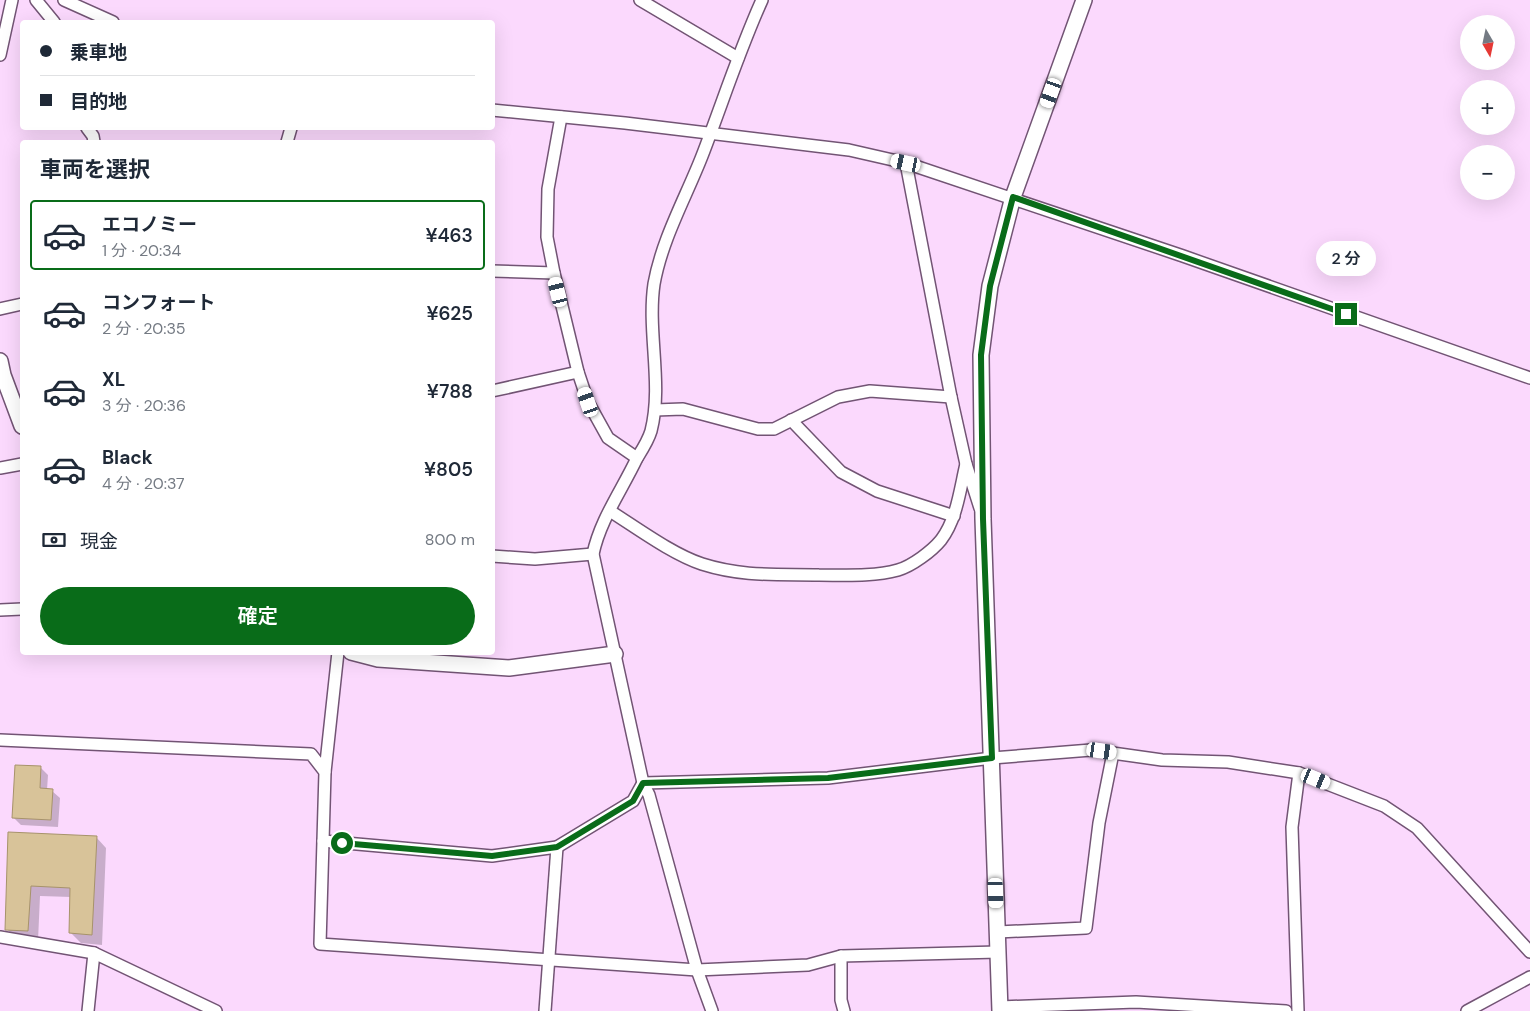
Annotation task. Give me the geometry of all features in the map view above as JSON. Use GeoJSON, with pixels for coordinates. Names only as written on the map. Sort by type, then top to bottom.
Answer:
{"type":"FeatureCollection","features":[{"type":"Feature","properties":{"kind":"street"},"geometry":{"type":"LineString","coordinates":[[0,55],[12,0]]}},
{"type":"Feature","properties":{"kind":"street"},"geometry":{"type":"LineString","coordinates":[[36,0],[52,20]]}},
{"type":"Feature","properties":{"kind":"street"},"geometry":{"type":"LineString","coordinates":[[64,0],[109,20]]}},
{"type":"Feature","properties":{"kind":"street"},"geometry":{"type":"LineString","coordinates":[[640,0],[738,58]]}},
{"type":"Feature","properties":{"kind":"street"},"geometry":{"type":"LineString","coordinates":[[712,1011],[697,970],[649,795],[643,783],[593,554],[601,525],[650,433],[655,410],[654,284],[663,251],[762,0]]}},
{"type":"Feature","properties":{"kind":"street"},"geometry":{"type":"LineString","coordinates":[[1084,0],[1013,197],[990,286],[981,355],[983,519],[1000,1009],[1049,1008],[1136,1002],[1236,1010],[1286,1011]]}},
{"type":"Feature","properties":{"kind":"street"},"geometry":{"type":"LineString","coordinates":[[495,110],[625,123],[849,150],[906,163],[1013,197],[1530,378]]}},
{"type":"Feature","properties":{"kind":"street"},"geometry":{"type":"LineString","coordinates":[[561,118],[548,189],[547,237],[554,273],[578,372],[588,402],[608,438],[637,458]]}},
{"type":"Feature","properties":{"kind":"street"},"geometry":{"type":"LineString","coordinates":[[906,163],[966,464],[983,519]]}},
{"type":"Feature","properties":{"kind":"street"},"geometry":{"type":"LineString","coordinates":[[495,271],[554,273]]}},
{"type":"Feature","properties":{"kind":"street"},"geometry":{"type":"LineString","coordinates":[[0,308],[20,304]]}},
{"type":"Feature","properties":{"kind":"street"},"geometry":{"type":"LineString","coordinates":[[0,361],[3,375],[20,421]]}},
{"type":"Feature","properties":{"kind":"street"},"geometry":{"type":"LineString","coordinates":[[495,390],[578,372]]}},
{"type":"Feature","properties":{"kind":"street"},"geometry":{"type":"LineString","coordinates":[[655,410],[683,409],[758,429],[774,429],[838,397],[870,391],[952,397]]}},
{"type":"Feature","properties":{"kind":"street"},"geometry":{"type":"LineString","coordinates":[[791,420],[841,472],[877,491],[954,516]]}},
{"type":"Feature","properties":{"kind":"street"},"geometry":{"type":"LineString","coordinates":[[0,468],[20,464]]}},
{"type":"Feature","properties":{"kind":"street"},"geometry":{"type":"LineString","coordinates":[[610,511],[701,564],[743,573],[782,576],[848,576],[899,570],[925,554],[941,539],[954,516],[966,464]]}},
{"type":"Feature","properties":{"kind":"street"},"geometry":{"type":"LineString","coordinates":[[495,556],[535,559],[593,554]]}},
{"type":"Feature","properties":{"kind":"street"},"geometry":{"type":"LineString","coordinates":[[0,610],[20,609]]}},
{"type":"Feature","properties":{"kind":"street"},"geometry":{"type":"LineString","coordinates":[[363,655],[378,659],[509,668],[615,654]]}},
{"type":"Feature","properties":{"kind":"street"},"geometry":{"type":"LineString","coordinates":[[338,655],[326,772],[320,944],[697,970],[808,966],[841,956],[998,952]]}},
{"type":"Feature","properties":{"kind":"street"},"geometry":{"type":"LineString","coordinates":[[0,740],[312,754],[326,772]]}},
{"type":"Feature","properties":{"kind":"street"},"geometry":{"type":"LineString","coordinates":[[643,783],[828,778],[992,758],[1091,750],[1162,760],[1228,762],[1299,773],[1384,806],[1417,828],[1530,952]]}},
{"type":"Feature","properties":{"kind":"street"},"geometry":{"type":"LineString","coordinates":[[998,932],[1086,928],[1099,823],[1113,753]]}},
{"type":"Feature","properties":{"kind":"street"},"geometry":{"type":"LineString","coordinates":[[1298,1011],[1292,827],[1299,773]]}},
{"type":"Feature","properties":{"kind":"street"},"geometry":{"type":"LineString","coordinates":[[324,842],[492,856],[557,847],[633,801],[643,783]]}},
{"type":"Feature","properties":{"kind":"street"},"geometry":{"type":"LineString","coordinates":[[545,1011],[557,847]]}},
{"type":"Feature","properties":{"kind":"street"},"geometry":{"type":"LineString","coordinates":[[0,938],[94,952],[216,1011]]}},
{"type":"Feature","properties":{"kind":"street"},"geometry":{"type":"LineString","coordinates":[[88,1011],[94,952]]}},
{"type":"Feature","properties":{"kind":"street"},"geometry":{"type":"LineString","coordinates":[[841,956],[841,1000],[844,1011]]}},
{"type":"Feature","properties":{"kind":"street"},"geometry":{"type":"LineString","coordinates":[[1467,1011],[1530,977]]}},
{"type":"Feature","properties":{"kind":"building"},"geometry":{"type":"Polygon","coordinates":[[[15,765],[41,766],[40,788],[53,789],[51,820],[12,818],[15,765]]]}},
{"type":"Feature","properties":{"kind":"building"},"geometry":{"type":"Polygon","coordinates":[[[8,832],[97,836],[92,935],[69,933],[70,888],[31,886],[28,931],[5,930],[8,832]]]}},
{"type":"Feature","properties":{"kind":"route"},"geometry":{"type":"LineString","coordinates":[[342,843],[492,856],[557,847],[633,801],[643,783],[828,778],[992,758],[983,519],[981,355],[990,286],[1013,197],[1346,314]]}}]}
